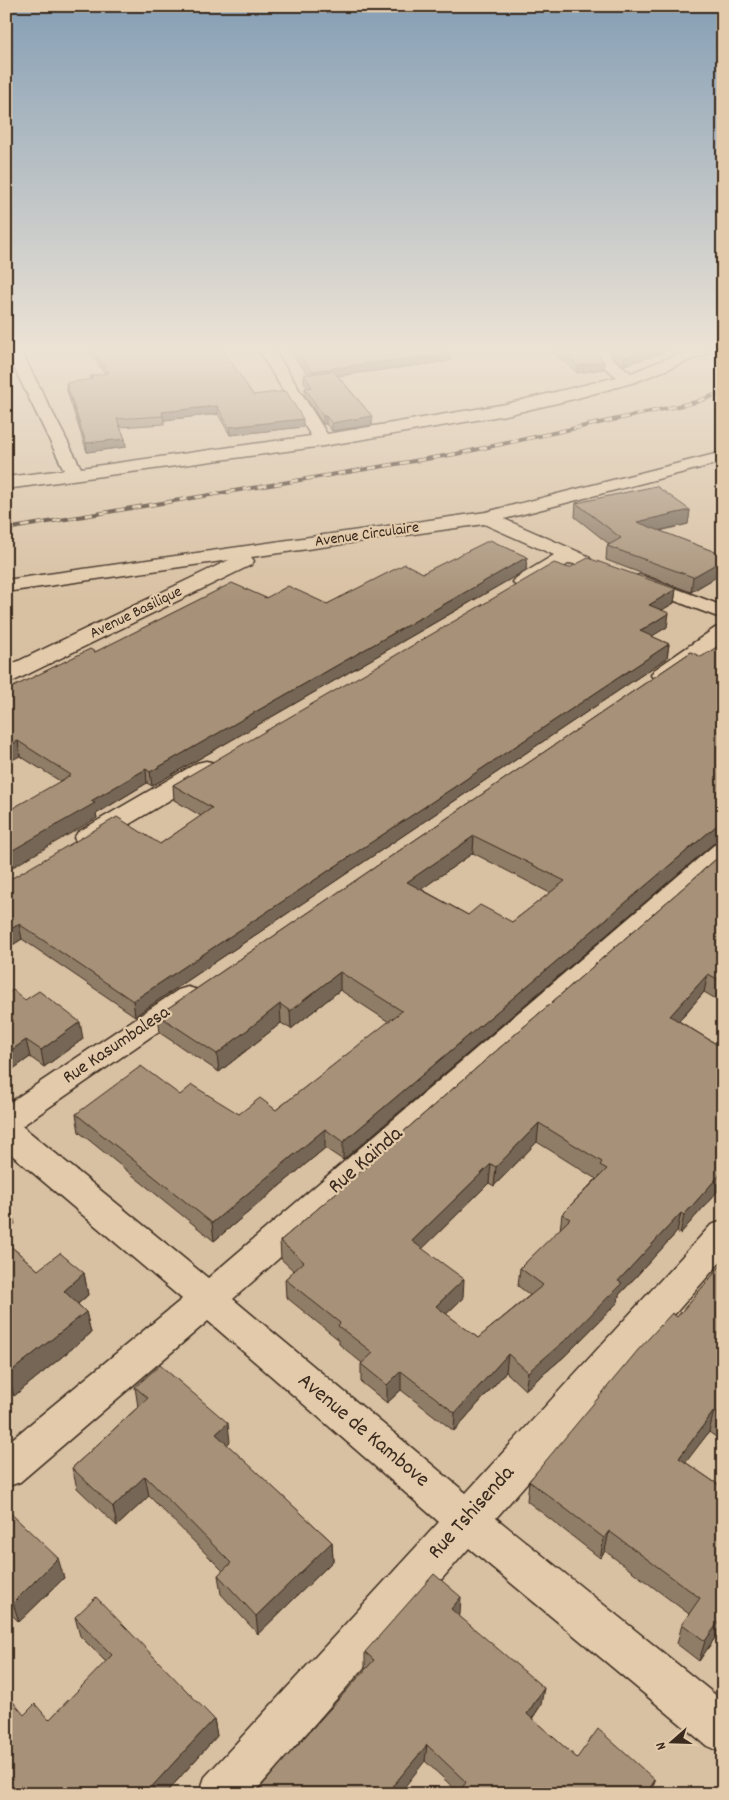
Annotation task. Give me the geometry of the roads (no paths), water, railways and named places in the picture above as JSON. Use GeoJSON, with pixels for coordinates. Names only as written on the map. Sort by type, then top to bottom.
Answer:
{"type":"FeatureCollection","features":[{"type":"Feature","properties":{"kind":"street"},"geometry":{"type":"LineString","coordinates":[[54,435],[75,474]]}},
{"type":"Feature","properties":{"kind":"street"},"geometry":{"type":"LineString","coordinates":[[319,435],[323,441]]}},
{"type":"Feature","properties":{"kind":"street"},"geometry":{"type":"LineString","coordinates":[[6,483],[358,435]]}},
{"type":"Feature","properties":{"kind":"street","name":"Avenue Circulaire"},"geometry":{"type":"LineString","coordinates":[[6,586],[486,518],[723,457]]}},
{"type":"Feature","properties":{"kind":"street"},"geometry":{"type":"LineString","coordinates":[[486,518],[596,565]]}},
{"type":"Feature","properties":{"kind":"street","name":"Avenue Basilique"},"geometry":{"type":"LineString","coordinates":[[6,676],[266,550]]}},
{"type":"Feature","properties":{"kind":"street"},"geometry":{"type":"LineString","coordinates":[[501,595],[570,555]]}},
{"type":"Feature","properties":{"kind":"street"},"geometry":{"type":"LineString","coordinates":[[623,575],[723,613]]}},
{"type":"Feature","properties":{"kind":"street"},"geometry":{"type":"LineString","coordinates":[[694,601],[716,592]]}},
{"type":"Feature","properties":{"kind":"street"},"geometry":{"type":"LineString","coordinates":[[640,689],[723,633]]}},
{"type":"Feature","properties":{"kind":"street"},"geometry":{"type":"LineString","coordinates":[[66,850],[228,755]]}},
{"type":"Feature","properties":{"kind":"street","name":"Rue Kaïnda"},"geometry":{"type":"LineString","coordinates":[[6,1469],[208,1299],[723,851]]}},
{"type":"Feature","properties":{"kind":"street","name":"Rue Kasumbalesa"},"geometry":{"type":"LineString","coordinates":[[6,1121],[212,981]]}},
{"type":"Feature","properties":{"kind":"street","name":"Avenue de Kambove"},"geometry":{"type":"LineString","coordinates":[[6,1131],[208,1299],[466,1519],[723,1730]]}},
{"type":"Feature","properties":{"kind":"street","name":"Rue Tshisenda"},"geometry":{"type":"LineString","coordinates":[[222,1794],[466,1519],[723,1235]]}},
{"type":"Feature","properties":{"kind":"railway"},"geometry":{"type":"LineString","coordinates":[[6,529],[456,454],[544,435]]}}]}
